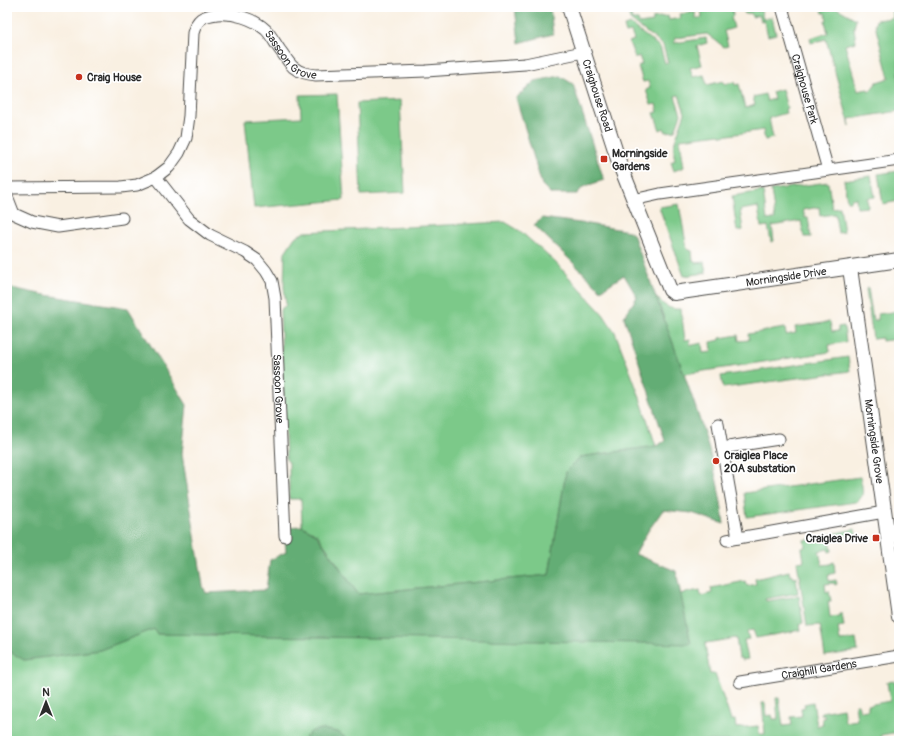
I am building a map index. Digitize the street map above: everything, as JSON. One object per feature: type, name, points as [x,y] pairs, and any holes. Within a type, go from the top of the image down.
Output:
[{"type":"street","name":"Craighouse Road","points":[[569,7],[620,165],[670,290],[674,293]]},
{"type":"street","name":"Craighouse Park","points":[[782,7],[828,170]]},
{"type":"street","name":"Sassoon Grove","points":[[7,188],[121,187],[137,185],[156,176],[169,167],[179,154],[186,138],[189,116],[193,33],[195,26],[200,19],[210,15],[222,14],[240,16],[255,22],[266,30],[294,67],[304,73],[316,75],[426,71],[525,64],[583,52]]},
{"type":"street","points":[[633,200],[660,194],[899,160]]},
{"type":"street","name":"Sassoon Grove","points":[[156,176],[189,219],[210,235],[245,252],[257,260],[266,270],[272,282],[285,536]]},
{"type":"street","points":[[7,196],[14,214],[32,222],[58,227],[122,218]]},
{"type":"street","name":"Morningside Drive","points":[[674,293],[899,260]]},
{"type":"street","name":"Morningside Grove","points":[[850,268],[884,512],[895,562],[899,616]]},
{"type":"street","points":[[718,424],[738,538]]},
{"type":"street","points":[[722,448],[779,440]]},
{"type":"street","points":[[727,540],[884,512]]},
{"type":"street","name":"Craighill Gardens","points":[[740,682],[899,656]]},
{"type":"green space","points":[[515,7],[550,7],[553,34],[519,43]]},
{"type":"green space","points":[[617,7],[630,7],[632,20],[638,20],[639,24],[653,22],[653,18],[668,16],[669,20],[681,18],[680,14],[695,12],[696,18],[702,18],[701,7],[732,7],[733,16],[731,17],[734,28],[724,31],[728,46],[724,47],[707,34],[675,38],[674,43],[706,38],[707,43],[697,46],[702,65],[690,68],[693,77],[704,75],[707,85],[723,81],[724,84],[734,82],[735,85],[739,84],[745,108],[755,105],[753,97],[765,94],[767,101],[774,99],[772,92],[782,89],[787,108],[785,109],[786,113],[769,118],[773,138],[765,140],[763,130],[722,136],[720,134],[680,139],[684,167],[674,171],[671,162],[675,160],[674,144],[685,113],[679,95],[675,96],[681,114],[675,131],[666,132],[664,128],[660,130],[654,113],[658,112],[656,104],[651,105],[646,90],[650,88],[648,81],[643,82],[638,66],[642,64],[639,56],[635,58],[629,42],[634,40],[631,32],[626,33],[624,26],[630,24],[660,47],[665,63],[668,63],[663,45],[630,20],[628,11],[624,12],[623,8],[618,9]]},
{"type":"green space","points":[[742,7],[756,7],[757,11],[761,10],[763,19],[772,17],[776,34],[768,36],[764,21],[761,21],[759,15],[752,17],[751,13],[745,14]]},
{"type":"green space","points":[[821,7],[835,7],[856,19],[854,28],[856,42],[845,45],[858,91],[868,89],[869,92],[877,82],[889,78],[875,25],[876,20],[892,18],[891,7],[899,7],[899,111],[849,119],[850,126],[826,39],[811,43],[810,38],[828,33],[825,21],[827,20]]},
{"type":"green space","points":[[560,76],[573,84],[604,180],[583,187],[577,194],[551,194],[542,185],[516,98],[535,81]]},
{"type":"green space","points":[[337,94],[344,200],[254,208],[245,120],[301,117],[300,95]]},
{"type":"green space","points":[[400,101],[405,193],[361,195],[357,103]]},
{"type":"green space","points":[[899,171],[899,201],[883,204],[878,174]]},
{"type":"green space","points":[[871,176],[875,197],[867,198],[868,207],[857,208],[856,198],[851,199],[851,201],[847,201],[844,180]]},
{"type":"green space","points":[[828,182],[832,208],[840,207],[844,232],[838,233],[835,214],[820,216],[819,207],[803,210],[805,218],[808,217],[811,237],[804,237],[801,221],[772,226],[774,241],[771,242],[768,226],[761,227],[758,207],[740,210],[743,230],[737,231],[732,196],[763,191],[767,220],[775,219],[771,190]]},
{"type":"green space","points":[[679,204],[687,249],[692,251],[693,261],[696,263],[704,262],[706,273],[684,276],[659,207]]},
{"type":"green space","points":[[542,218],[629,231],[633,234],[693,400],[712,461],[724,524],[692,513],[663,510],[648,531],[635,554],[676,571],[691,644],[157,634],[154,629],[100,650],[24,660],[7,650],[7,287],[40,294],[128,308],[187,405],[182,454],[203,586],[206,593],[266,590],[270,560],[286,552],[284,527],[302,526],[316,534],[358,594],[549,575],[566,472],[580,457],[656,446],[665,441],[624,317],[637,297],[624,275],[601,290],[534,225]]},
{"type":"green space","points":[[505,222],[520,231],[556,263],[603,314],[615,332],[638,392],[656,446],[580,457],[566,472],[549,575],[358,594],[317,534],[302,526],[301,499],[289,499],[289,463],[286,459],[280,310],[286,305],[284,287],[285,252],[295,237],[305,232]]},
{"type":"green space","points":[[868,288],[873,320],[878,320],[878,314],[899,311],[899,339],[882,341],[882,338],[873,339],[866,289]]},
{"type":"green space","points":[[656,296],[667,306],[673,309],[681,309],[685,340],[690,339],[690,344],[693,345],[702,343],[703,353],[712,352],[711,342],[720,340],[720,338],[738,335],[739,341],[749,340],[748,334],[785,328],[786,335],[796,333],[795,327],[830,322],[832,332],[838,331],[838,327],[844,326],[846,342],[829,345],[830,352],[684,374]]},
{"type":"green space","points":[[848,357],[850,371],[723,388],[721,376]]},
{"type":"green space","points":[[860,477],[862,494],[856,502],[747,517],[744,493]]},
{"type":"green space","points":[[855,529],[856,534],[830,539],[832,551],[829,552],[828,549],[819,551],[822,565],[831,564],[834,562],[835,573],[828,575],[829,581],[836,580],[837,584],[825,584],[826,592],[829,591],[831,601],[828,601],[830,617],[839,616],[839,614],[842,614],[844,626],[838,627],[840,641],[856,639],[858,651],[825,656],[820,625],[807,626],[797,562],[804,561],[802,548],[805,547],[804,540]]},
{"type":"green space","points":[[789,571],[790,576],[792,575],[793,578],[796,577],[798,593],[765,599],[766,601],[799,596],[803,623],[800,624],[801,630],[756,638],[753,630],[748,631],[747,633],[749,639],[744,640],[748,659],[742,660],[742,658],[739,658],[736,638],[705,644],[710,674],[715,674],[731,720],[735,720],[736,728],[758,726],[759,734],[765,734],[762,703],[765,703],[766,716],[772,715],[773,719],[778,719],[776,698],[779,698],[783,726],[792,725],[791,717],[802,716],[801,708],[805,707],[804,704],[813,702],[817,726],[823,725],[822,718],[825,718],[824,714],[821,714],[821,712],[843,708],[845,722],[857,720],[855,704],[858,704],[860,711],[868,710],[868,705],[890,701],[887,682],[895,681],[899,709],[899,732],[881,735],[882,741],[7,741],[7,650],[24,660],[100,650],[154,629],[157,634],[690,643],[680,594],[700,590],[701,596],[712,593],[711,588],[745,581],[747,586],[756,584],[755,579]]},
{"type":"green space","points":[[321,729],[338,732],[350,741],[306,741],[305,737],[312,731]]},
{"type":"place","name":"Craig House","points":[[79,77]]},
{"type":"place","name":"Morningside Gardens","points":[[604,159]]},
{"type":"place","name":"Craiglea Place 20A substation","points":[[716,461]]},
{"type":"place","name":"Craiglea Drive","points":[[876,538]]}]
